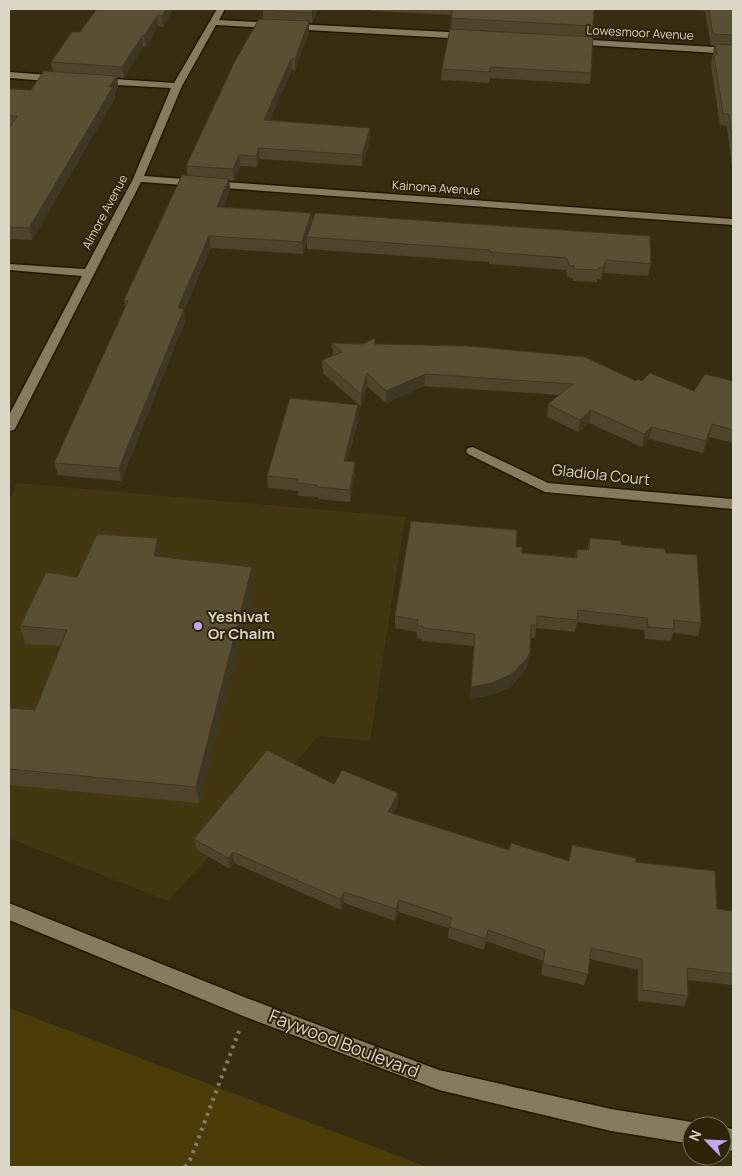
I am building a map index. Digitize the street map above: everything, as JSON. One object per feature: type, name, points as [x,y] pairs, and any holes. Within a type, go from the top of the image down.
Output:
[{"type":"street","name":"Almore Avenue","points":[[9,427],[138,179],[177,86],[221,9]]},
{"type":"street","points":[[215,22],[474,36]]},
{"type":"street","name":"Lowesmoor Avenue","points":[[564,41],[733,51]]},
{"type":"street","points":[[9,75],[68,79]]},
{"type":"street","points":[[88,80],[177,86]]},
{"type":"street","name":"Kainona Avenue","points":[[138,179],[733,222]]},
{"type":"street","points":[[9,267],[88,273]]},
{"type":"street","name":"Gladiola Court","points":[[473,451],[545,486],[733,504]]},
{"type":"street","name":"Faywood Boulevard","points":[[9,910],[248,1008],[439,1080],[611,1120],[682,1131]]},
{"type":"path","points":[[185,1167],[191,1158],[248,1008]]},
{"type":"shaded area","name":"Yeshivat Or Chaim","points":[[17,483],[405,517],[370,741],[319,736],[168,901],[9,838],[9,500]]},
{"type":"shaded area","points":[[9,1008],[427,1167],[9,1167]]},
{"type":"building","points":[[97,9],[166,9],[162,16],[157,16],[122,67],[51,62],[72,32],[80,32]]},
{"type":"building","points":[[263,9],[313,9],[312,13]]},
{"type":"building","points":[[453,9],[594,9],[593,26],[451,18]]},
{"type":"building","points":[[709,9],[733,9],[733,35],[713,34]]},
{"type":"building","points":[[259,19],[309,21],[295,59],[291,59],[264,120],[370,128],[362,155],[259,148],[256,156],[239,155],[233,169],[186,166],[234,63]]},
{"type":"building","points":[[450,29],[593,37],[591,73],[490,67],[490,72],[442,69]]},
{"type":"building","points":[[715,44],[733,45],[733,145],[729,114],[723,114],[714,55],[717,55]]},
{"type":"building","points":[[44,71],[117,76],[109,87],[113,87],[29,228],[9,227],[9,128],[17,116],[9,116],[9,89],[31,90]]},
{"type":"building","points":[[182,175],[229,179],[217,207],[311,213],[302,242],[209,236],[178,308],[184,309],[119,468],[54,463],[128,301],[124,300]]},
{"type":"building","points":[[315,213],[650,236],[651,264],[606,260],[603,268],[599,267],[598,270],[574,269],[574,266],[569,265],[567,258],[490,252],[490,250],[307,237]]},
{"type":"building","points":[[376,338],[374,344],[468,346],[585,357],[636,381],[638,379],[642,381],[650,373],[694,391],[705,374],[733,381],[733,430],[712,424],[706,441],[652,427],[644,434],[591,410],[580,420],[548,404],[573,384],[425,374],[386,391],[367,373],[361,394],[322,360],[342,352],[332,343],[362,344]]},
{"type":"building","points":[[290,398],[358,405],[344,461],[355,462],[350,490],[317,487],[317,485],[297,483],[298,479],[267,476]]},
{"type":"building","points":[[411,521],[517,530],[516,547],[522,547],[522,553],[577,558],[577,549],[589,550],[590,538],[621,541],[621,545],[665,549],[666,553],[697,555],[701,623],[673,620],[674,629],[648,627],[647,618],[578,610],[577,620],[537,616],[537,625],[531,625],[530,652],[527,658],[512,674],[492,683],[471,687],[475,634],[423,628],[423,626],[417,626],[418,620],[395,616]]},
{"type":"building","points":[[97,534],[158,538],[154,556],[252,567],[196,787],[9,769],[9,708],[35,710],[67,630],[20,626],[46,572],[77,577]]},
{"type":"building","points":[[267,750],[334,784],[342,770],[398,793],[388,812],[509,850],[511,843],[569,861],[572,845],[636,858],[635,862],[715,871],[717,909],[733,911],[733,974],[687,968],[688,996],[642,990],[642,959],[591,948],[588,974],[543,964],[545,950],[488,930],[486,939],[449,927],[452,918],[399,900],[396,909],[344,892],[340,899],[233,852],[228,858],[194,839]]},
{"type":"place","name":"Yeshivat Or Chaim","points":[[198,626]]}]
